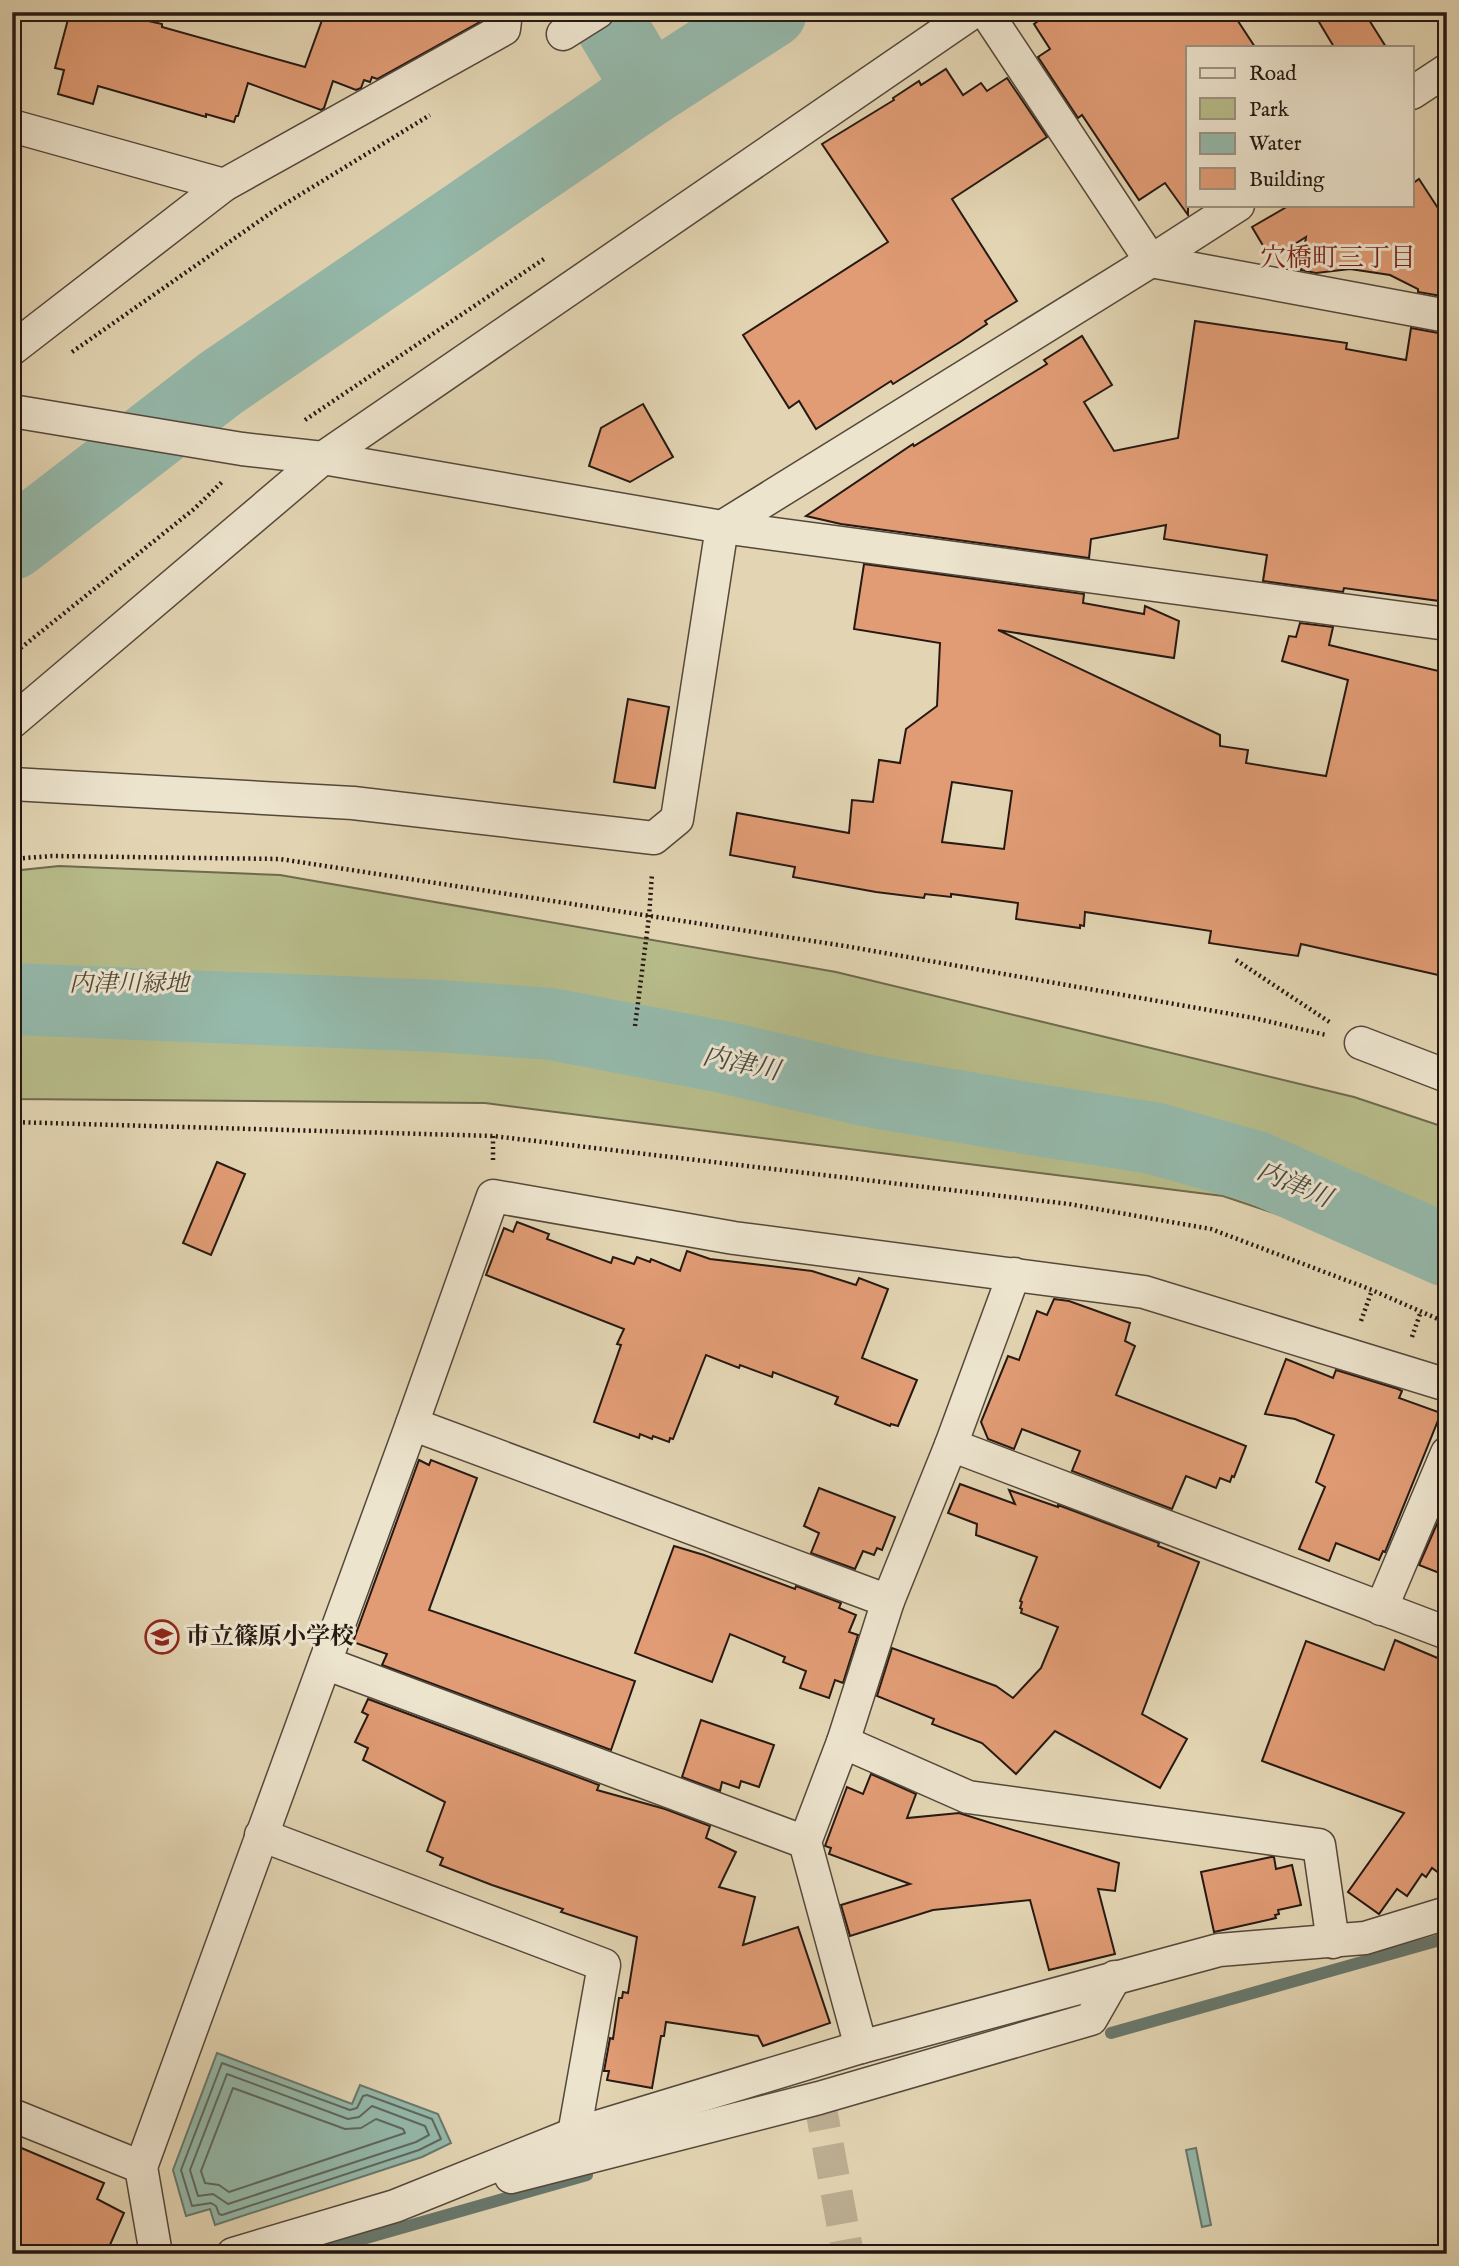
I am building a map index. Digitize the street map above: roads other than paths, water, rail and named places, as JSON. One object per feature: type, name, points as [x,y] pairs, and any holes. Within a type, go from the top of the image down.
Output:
[{"type":"street","points":[[12,349],[224,185],[505,29],[506,12]]},
{"type":"street","points":[[563,34],[598,12]]},
{"type":"street","points":[[12,722],[323,458],[973,12]]},
{"type":"street","points":[[986,12],[1151,261],[1447,316]]},
{"type":"street","points":[[1414,92],[1447,70]]},
{"type":"street","points":[[12,126],[224,185]]},
{"type":"street","points":[[12,784],[353,803],[654,838],[677,819],[722,527],[1236,206]]},
{"type":"street","points":[[17,412],[242,449],[323,458],[722,527],[1447,624]]},
{"type":"street","points":[[1361,1043],[1447,1076]]},
{"type":"street","points":[[156,2254],[141,2167],[493,1196],[734,1238],[1144,1292],[1447,1385]]},
{"type":"street","points":[[861,2047],[805,1842],[844,1742],[888,1601],[951,1445],[1014,1274]]},
{"type":"street","points":[[412,1424],[888,1601]]},
{"type":"street","points":[[951,1445],[1447,1633]]},
{"type":"street","points":[[1381,1609],[1447,1453]]},
{"type":"street","points":[[324,1663],[805,1842]]},
{"type":"street","points":[[844,1742],[968,1797],[1318,1845],[1333,1942]]},
{"type":"street","points":[[261,1835],[604,1965],[574,2134]]},
{"type":"street","points":[[394,2206],[574,2134],[861,2047],[1219,1950],[1365,1938],[1447,1913]]},
{"type":"street","points":[[233,2254],[394,2206],[819,2098],[1091,2020],[1115,1977]]},
{"type":"street","points":[[12,2115],[141,2167]]},
{"type":"water","points":[[217,2053],[352,2104],[360,2085],[438,2114],[451,2143],[422,2157],[215,2225],[210,2209],[186,2216],[173,2170]]},
{"type":"water","points":[[1196,2148],[1211,2225],[1202,2227],[1186,2150]]},
{"type":"waterway","points":[[603,12],[650,90]]},
{"type":"waterway","points":[[12,544],[221,383],[650,90],[771,12]]},
{"type":"waterway","name":"内津川","points":[[12,999],[439,1016],[551,1024],[728,1058],[869,1091],[1153,1138],[1256,1167],[1447,1251]]},
{"type":"waterway","points":[[1111,2033],[1447,1938]]},
{"type":"waterway","points":[[310,2254],[587,2175]]},
{"type":"tunnel","points":[[819,2098],[848,2254]]},
{"type":"place","name":"市立篠原小学校","points":[[162,1637]]},
{"type":"district","name":"穴橋町三丁目","points":[[1338,258]]},
{"type":"park label","name":"内津川緑地","points":[[129,984]]}]
